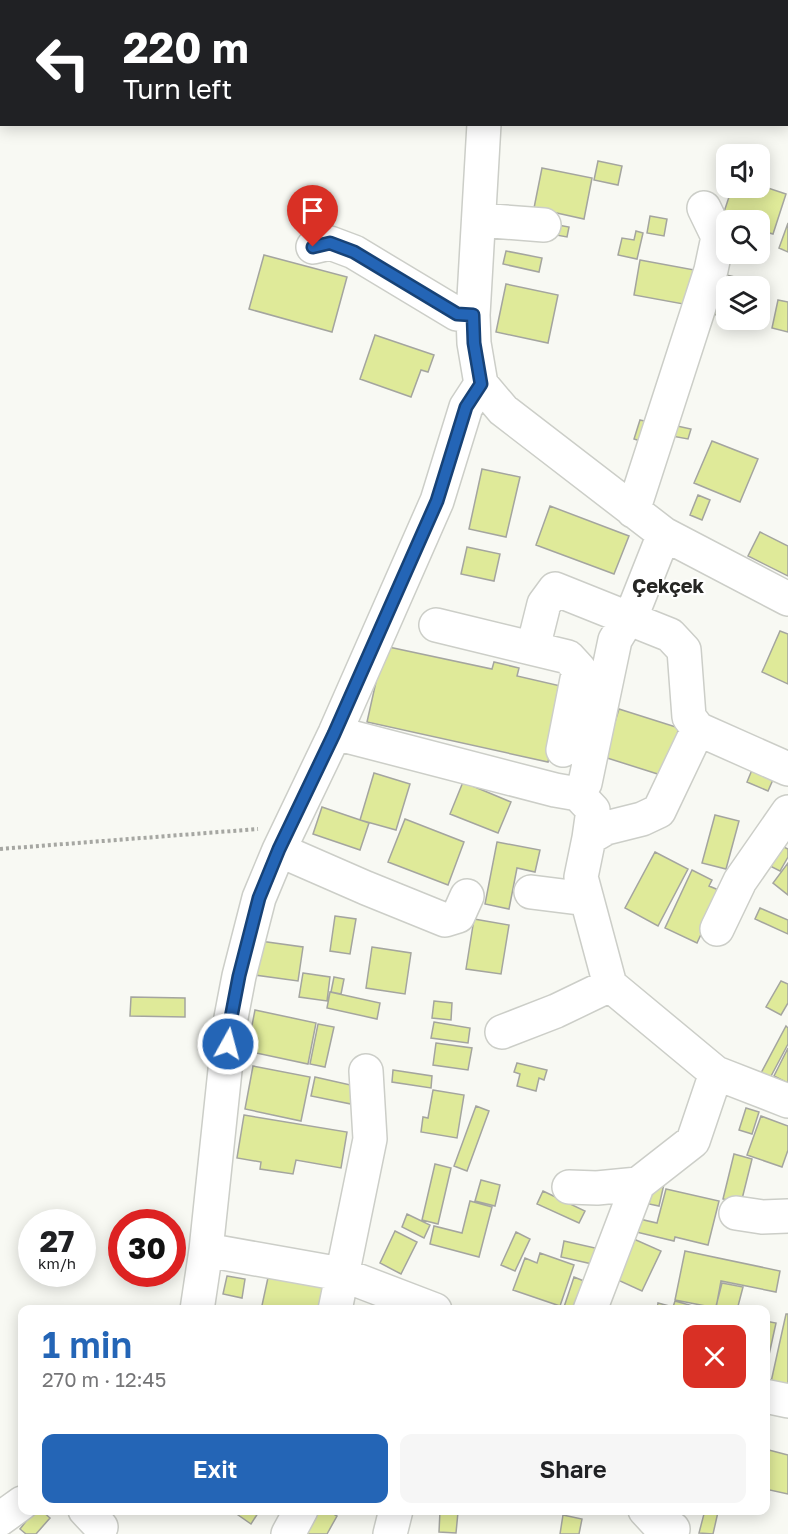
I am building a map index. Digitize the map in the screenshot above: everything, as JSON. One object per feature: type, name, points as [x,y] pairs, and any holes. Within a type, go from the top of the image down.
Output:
[{"type":"street","points":[[484,126],[473,315],[474,343],[481,384],[503,410],[664,534],[788,598]]},
{"type":"street","points":[[633,511],[711,270],[718,237],[704,208]]},
{"type":"street","points":[[478,220],[544,225]]},
{"type":"street","points":[[313,247],[330,243],[354,252],[457,314],[473,315]]},
{"type":"street","points":[[198,1305],[206,1251],[230,1023],[239,976],[259,898],[437,501],[466,407],[481,384]]},
{"type":"street","points":[[578,794],[585,783],[615,640],[635,607],[664,534]]},
{"type":"street","points":[[533,648],[544,604],[555,589],[670,635],[684,650],[689,717],[698,729],[788,769]]},
{"type":"street","points":[[436,625],[568,657],[579,669],[563,750]]},
{"type":"street","points":[[589,838],[606,828],[642,819],[659,811],[698,729]]},
{"type":"street","points":[[334,734],[578,794],[593,810],[581,877],[610,985],[716,1073],[788,1101]]},
{"type":"street","points":[[717,930],[740,881],[788,812]]},
{"type":"street","points":[[282,843],[366,888],[445,920],[458,916],[467,896]]},
{"type":"street","points":[[531,892],[586,899]]},
{"type":"street","points":[[502,1032],[556,1011],[610,985]]},
{"type":"street","points":[[336,1305],[370,1139],[366,1071]]},
{"type":"street","points":[[592,1305],[638,1184],[693,1141],[716,1073]]},
{"type":"street","points":[[569,1187],[597,1188],[638,1184]]},
{"type":"street","points":[[736,1213],[762,1217],[788,1216]]},
{"type":"street","points":[[206,1251],[341,1274],[422,1305]]},
{"type":"street","points":[[770,1397],[788,1401]]},
{"type":"street","points":[[0,1518],[18,1506]]},
{"type":"street","points":[[288,1534],[298,1515]]},
{"type":"street","points":[[390,1534],[395,1515]]},
{"type":"street","points":[[650,1515],[657,1523],[673,1529]]},
{"type":"street","points":[[0,1527],[6,1534]]},
{"type":"path","points":[[0,849],[257,828],[282,843]]},
{"type":"building","points":[[598,161],[622,166],[618,185],[594,180]]},
{"type":"building","points":[[542,168],[592,178],[584,219],[534,208]]},
{"type":"building","points":[[770,189],[786,194],[773,234],[770,233],[770,210],[725,210],[729,198],[770,198]]},
{"type":"building","points":[[650,216],[667,219],[664,236],[647,233]]},
{"type":"building","points":[[788,223],[788,252],[779,248]]},
{"type":"building","points":[[558,225],[569,227],[567,237],[556,235]]},
{"type":"building","points":[[636,231],[643,233],[637,259],[618,255],[622,238],[634,240]]},
{"type":"building","points":[[506,251],[542,258],[539,272],[503,264]]},
{"type":"building","points":[[264,255],[347,277],[332,332],[249,309]]},
{"type":"building","points":[[640,260],[700,271],[694,306],[634,295]]},
{"type":"building","points":[[716,281],[716,315],[708,313]]},
{"type":"building","points":[[506,284],[558,295],[548,343],[496,332]]},
{"type":"building","points":[[778,300],[788,302],[788,332],[772,328]]},
{"type":"building","points":[[375,335],[434,355],[428,372],[421,370],[411,397],[360,379]]},
{"type":"building","points":[[640,420],[653,423],[647,443],[634,439]]},
{"type":"building","points":[[668,424],[691,429],[688,439],[666,435]]},
{"type":"building","points":[[712,441],[758,459],[740,502],[694,483]]},
{"type":"building","points":[[482,469],[520,477],[506,537],[469,529]]},
{"type":"building","points":[[698,495],[710,500],[702,520],[690,515]]},
{"type":"building","points":[[550,506],[629,536],[614,574],[536,545]]},
{"type":"building","points":[[760,532],[788,546],[788,576],[748,556]]},
{"type":"building","points":[[467,547],[500,554],[494,581],[461,574]]},
{"type":"building","points":[[780,631],[788,634],[788,684],[762,672]]},
{"type":"building","points":[[384,646],[492,669],[494,662],[519,668],[517,676],[565,687],[548,762],[367,722]]},
{"type":"building","points":[[619,709],[679,728],[664,776],[604,757]]},
{"type":"building","points":[[754,765],[775,775],[768,791],[747,782]]},
{"type":"building","points":[[374,773],[410,784],[396,830],[360,820]]},
{"type":"building","points":[[463,782],[511,802],[498,833],[450,814]]},
{"type":"building","points":[[322,807],[369,823],[360,850],[313,834]]},
{"type":"building","points":[[715,815],[739,821],[726,869],[702,863]]},
{"type":"building","points":[[405,819],[464,842],[448,885],[388,862]]},
{"type":"building","points":[[497,842],[540,850],[535,872],[517,868],[509,909],[485,904]]},
{"type":"building","points":[[778,844],[788,849],[788,857],[780,871],[766,864]]},
{"type":"building","points":[[655,852],[688,869],[658,926],[625,908]]},
{"type":"building","points":[[788,863],[788,895],[773,883]]},
{"type":"building","points":[[692,870],[712,880],[709,886],[721,891],[697,943],[665,928]]},
{"type":"building","points":[[760,908],[788,920],[788,934],[755,919]]},
{"type":"building","points":[[335,916],[356,919],[350,954],[330,951]]},
{"type":"building","points":[[474,919],[509,925],[501,974],[466,969]]},
{"type":"building","points":[[260,941],[303,947],[298,981],[255,975]]},
{"type":"building","points":[[372,947],[411,953],[405,994],[366,988]]},
{"type":"building","points":[[303,973],[330,977],[327,1001],[299,997]]},
{"type":"building","points":[[334,977],[344,979],[341,994],[331,992]]},
{"type":"building","points":[[781,981],[788,984],[788,1003],[781,1015],[766,1007]]},
{"type":"building","points":[[330,992],[380,1003],[377,1019],[327,1008]]},
{"type":"building","points":[[131,997],[185,998],[185,1017],[130,1016]]},
{"type":"building","points":[[434,1001],[452,1003],[451,1020],[432,1018]]},
{"type":"building","points":[[255,1010],[316,1023],[308,1064],[247,1051]]},
{"type":"building","points":[[434,1022],[470,1028],[468,1043],[431,1038]]},
{"type":"building","points":[[318,1024],[334,1027],[325,1067],[310,1064]]},
{"type":"building","points":[[786,1026],[788,1044],[770,1078],[761,1073]]},
{"type":"building","points":[[436,1043],[472,1048],[468,1070],[433,1065]]},
{"type":"building","points":[[788,1048],[788,1083],[774,1076]]},
{"type":"building","points":[[517,1063],[547,1070],[544,1080],[539,1078],[536,1091],[517,1086],[520,1074],[514,1072]]},
{"type":"building","points":[[253,1066],[310,1077],[301,1121],[245,1109]]},
{"type":"building","points":[[393,1070],[432,1076],[431,1088],[392,1082]]},
{"type":"building","points":[[315,1077],[355,1086],[351,1104],[311,1096]]},
{"type":"building","points":[[433,1090],[464,1095],[457,1138],[421,1132],[423,1117],[428,1118]]},
{"type":"building","points":[[476,1106],[489,1111],[467,1171],[454,1166]]},
{"type":"building","points":[[746,1108],[759,1112],[752,1134],[739,1130]]},
{"type":"building","points":[[244,1115],[347,1132],[341,1168],[296,1160],[293,1174],[260,1169],[261,1162],[237,1158]]},
{"type":"building","points":[[761,1116],[788,1126],[788,1150],[782,1167],[747,1155]]},
{"type":"building","points":[[734,1154],[752,1159],[741,1203],[723,1199]]},
{"type":"building","points":[[435,1164],[451,1168],[438,1224],[422,1220]]},
{"type":"building","points":[[481,1180],[500,1185],[495,1206],[475,1201]]},
{"type":"building","points":[[653,1182],[664,1184],[659,1206],[649,1204]]},
{"type":"building","points":[[666,1189],[719,1201],[708,1245],[675,1237],[674,1241],[632,1231],[635,1218],[657,1223]]},
{"type":"building","points":[[543,1191],[585,1211],[579,1223],[537,1204]]},
{"type":"building","points":[[470,1201],[492,1207],[479,1257],[430,1244],[434,1226],[462,1233]]},
{"type":"building","points":[[407,1214],[430,1225],[424,1238],[402,1227]]},
{"type":"building","points":[[395,1231],[417,1242],[401,1274],[380,1263]]},
{"type":"building","points":[[516,1232],[530,1239],[515,1271],[501,1265]]},
{"type":"building","points":[[627,1236],[661,1251],[642,1291],[609,1276]]},
{"type":"building","points":[[564,1241],[604,1250],[601,1266],[561,1257]]},
{"type":"building","points":[[685,1251],[780,1271],[776,1292],[721,1281],[717,1305],[701,1305],[675,1300]]},
{"type":"building","points":[[540,1253],[574,1265],[560,1305],[513,1290],[525,1258],[537,1263]]},
{"type":"building","points":[[269,1273],[328,1287],[324,1305],[262,1305]]},
{"type":"building","points":[[227,1276],[245,1279],[242,1298],[223,1294]]},
{"type":"building","points":[[574,1277],[584,1281],[581,1305],[565,1305]]},
{"type":"building","points":[[722,1283],[743,1287],[738,1305],[716,1305]]},
{"type":"building","points":[[675,1301],[689,1305],[674,1305]]},
{"type":"building","points":[[786,1314],[788,1314],[788,1385],[771,1382]]},
{"type":"building","points":[[770,1322],[776,1323],[770,1350]]},
{"type":"building","points":[[770,1450],[788,1455],[788,1494],[770,1490]]},
{"type":"building","points":[[31,1515],[47,1515],[50,1518],[36,1534],[26,1534],[20,1529]]},
{"type":"building","points":[[238,1515],[257,1515],[251,1524]]},
{"type":"building","points":[[314,1515],[337,1516],[327,1534],[303,1534]]},
{"type":"building","points":[[440,1515],[458,1515],[456,1533],[439,1532]]},
{"type":"building","points":[[563,1515],[582,1519],[579,1534],[560,1534]]},
{"type":"building","points":[[704,1515],[717,1515],[713,1534],[699,1533]]},
{"type":"district","name":"Çekçek","points":[[668,585]]},
{"type":"route","points":[[228,1044],[239,976],[259,898],[437,501],[466,407],[481,384],[474,343],[473,315],[457,314],[354,252],[330,243],[313,247]]}]
